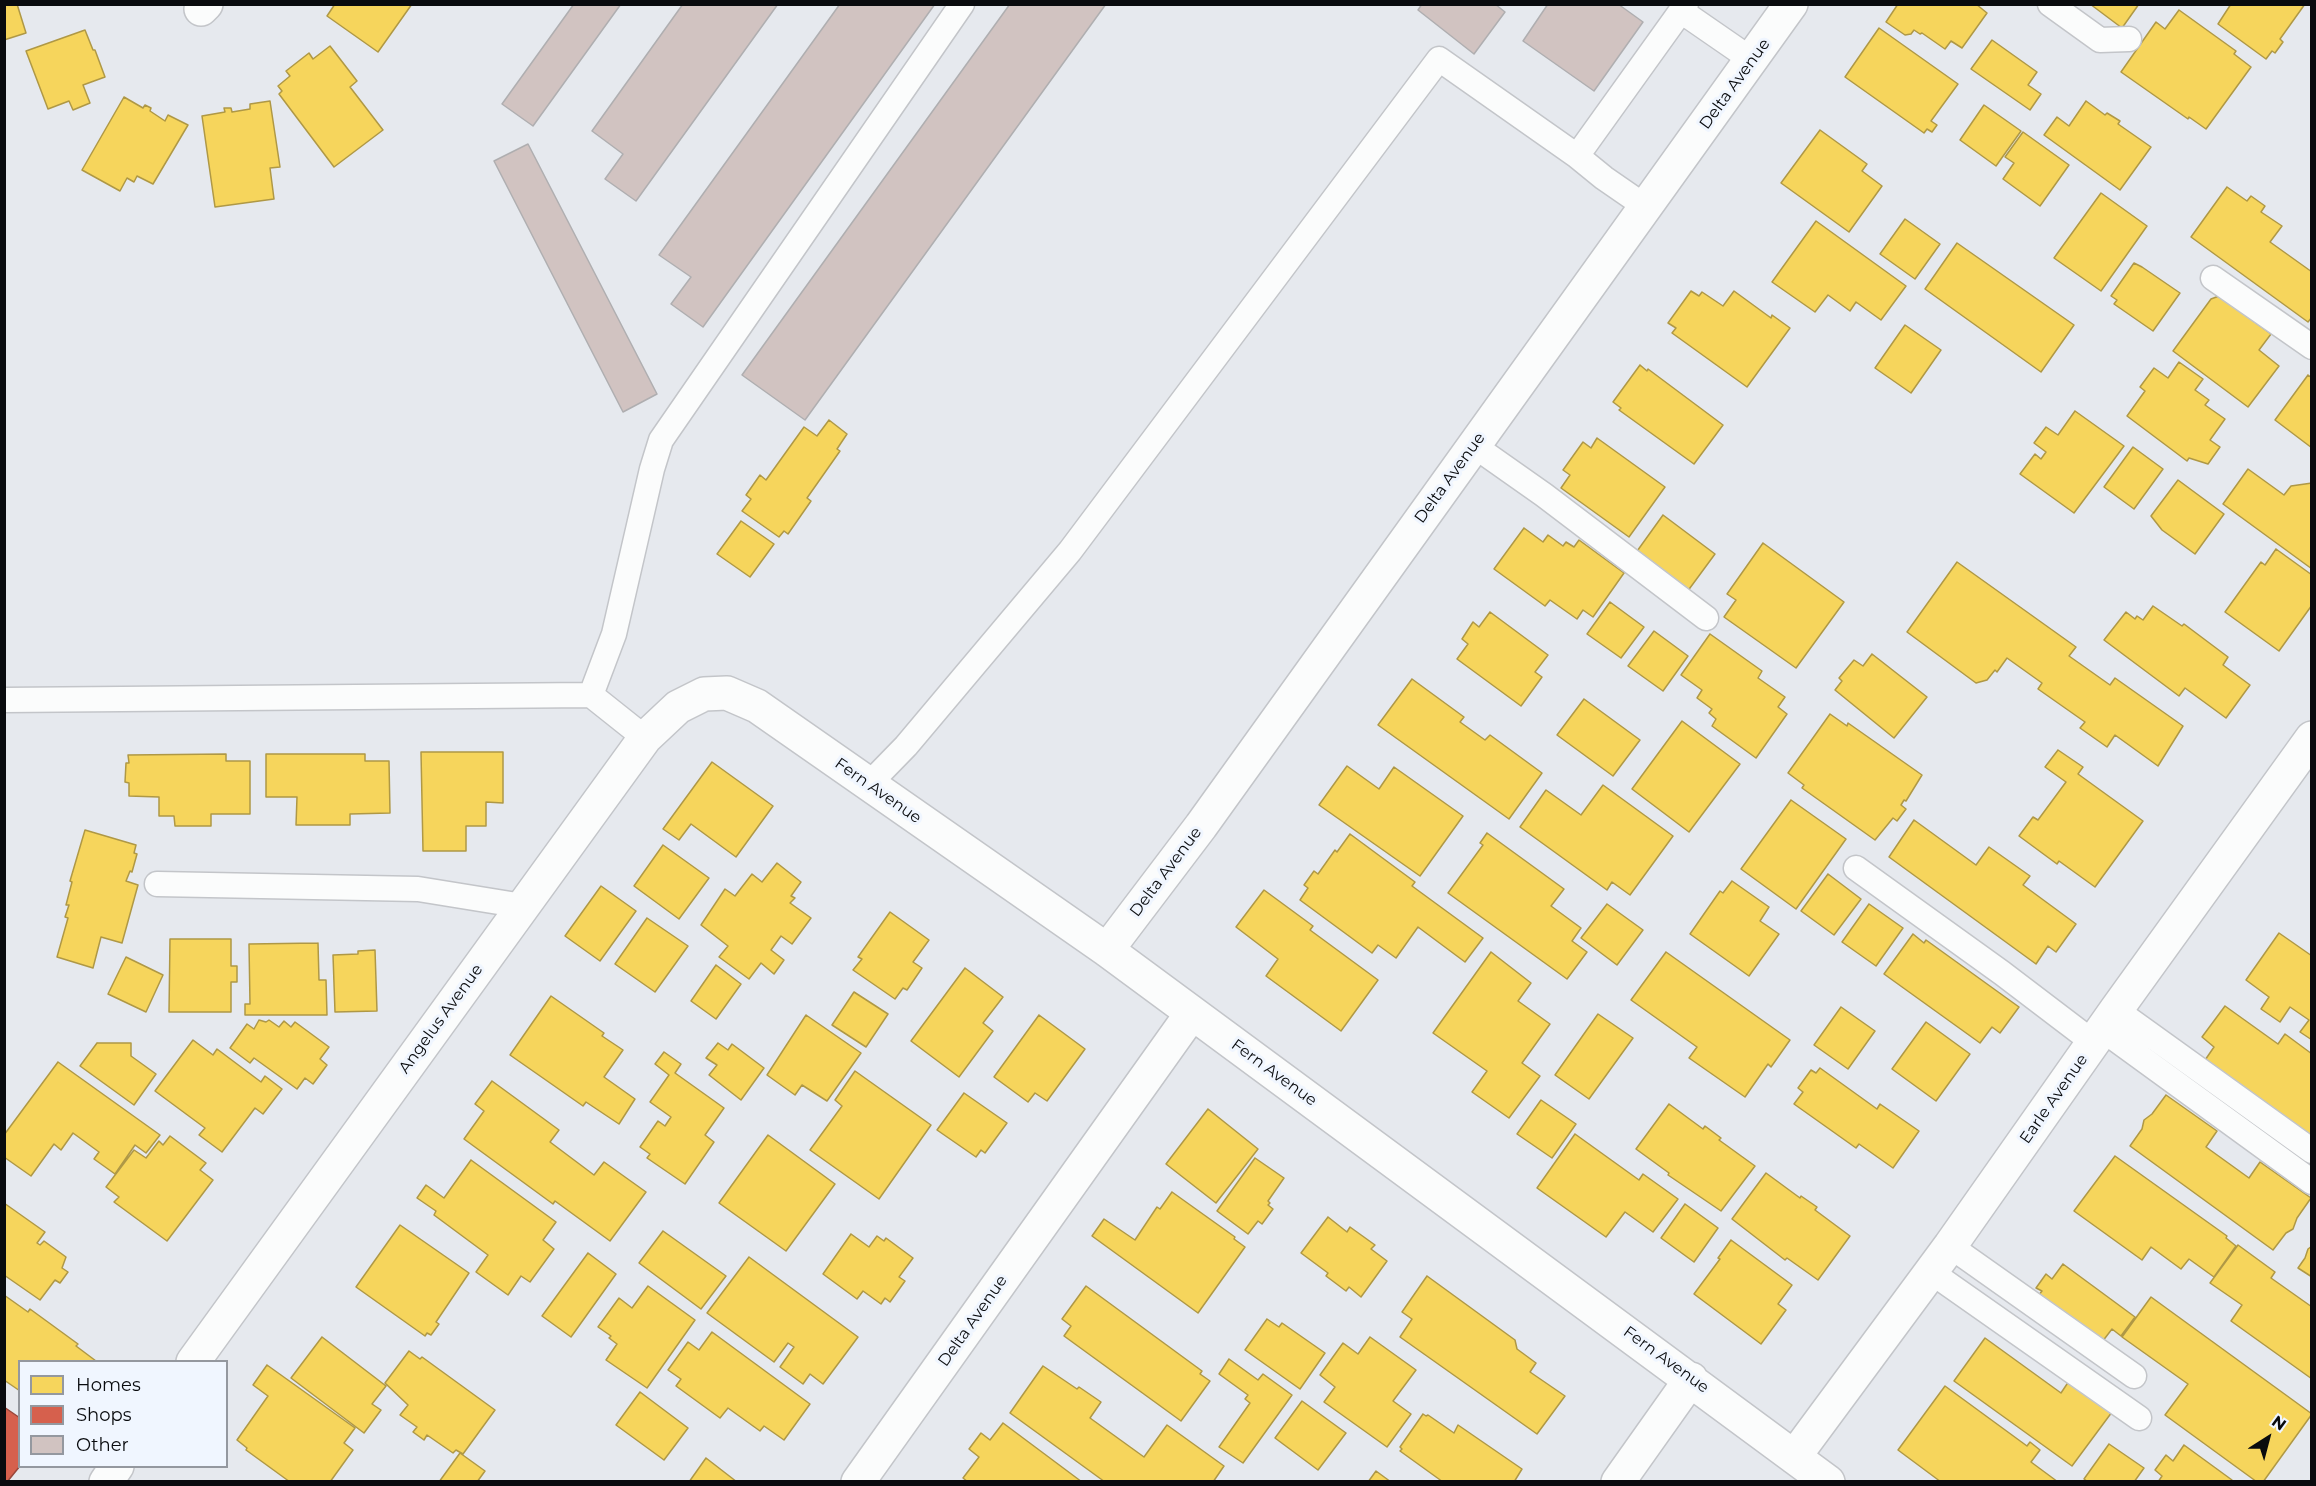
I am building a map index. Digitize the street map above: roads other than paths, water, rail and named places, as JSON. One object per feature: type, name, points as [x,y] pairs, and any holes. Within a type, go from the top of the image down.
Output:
[{"type":"street","name":"Delta Avenue","points":[[1107,950],[1201,826],[1791,4]]},
{"type":"street","name":"Fern Avenue","points":[[704,694],[727,693],[757,706],[1107,950],[1828,1482]]},
{"type":"street","name":"Angelus Avenue","points":[[194,1360],[645,738],[678,707],[704,694]]},
{"type":"street","name":"Earle Avenue","points":[[1794,1457],[1941,1259],[2312,738]]},
{"type":"street","name":"Delta Avenue","points":[[858,1482],[1192,1013]]},
{"type":"street","points":[[1617,1482],[1691,1379]]},
{"type":"street","points":[[106,1482],[116,1468]]},
{"type":"lane","points":[[591,695],[614,634],[652,469],[661,440],[962,4]]},
{"type":"lane","points":[[2050,4],[2100,40],[2129,39]]},
{"type":"lane","points":[[1577,156],[1684,8],[1752,60]]},
{"type":"lane","points":[[869,784],[906,746],[1070,551],[1439,59],[1646,207]]},
{"type":"lane","points":[[2213,278],[2312,347]]},
{"type":"lane","points":[[1473,445],[1544,495],[1706,618]]},
{"type":"lane","points":[[4,700],[591,695],[645,738]]},
{"type":"lane","points":[[1856,868],[2002,973],[2104,1027],[2312,1151]]},
{"type":"lane","points":[[157,884],[418,890],[523,906]]},
{"type":"lane","points":[[2104,1027],[2312,1182]]},
{"type":"lane","points":[[1941,1259],[2134,1376]]},
{"type":"lane","points":[[1941,1259],[2139,1418]]}]
